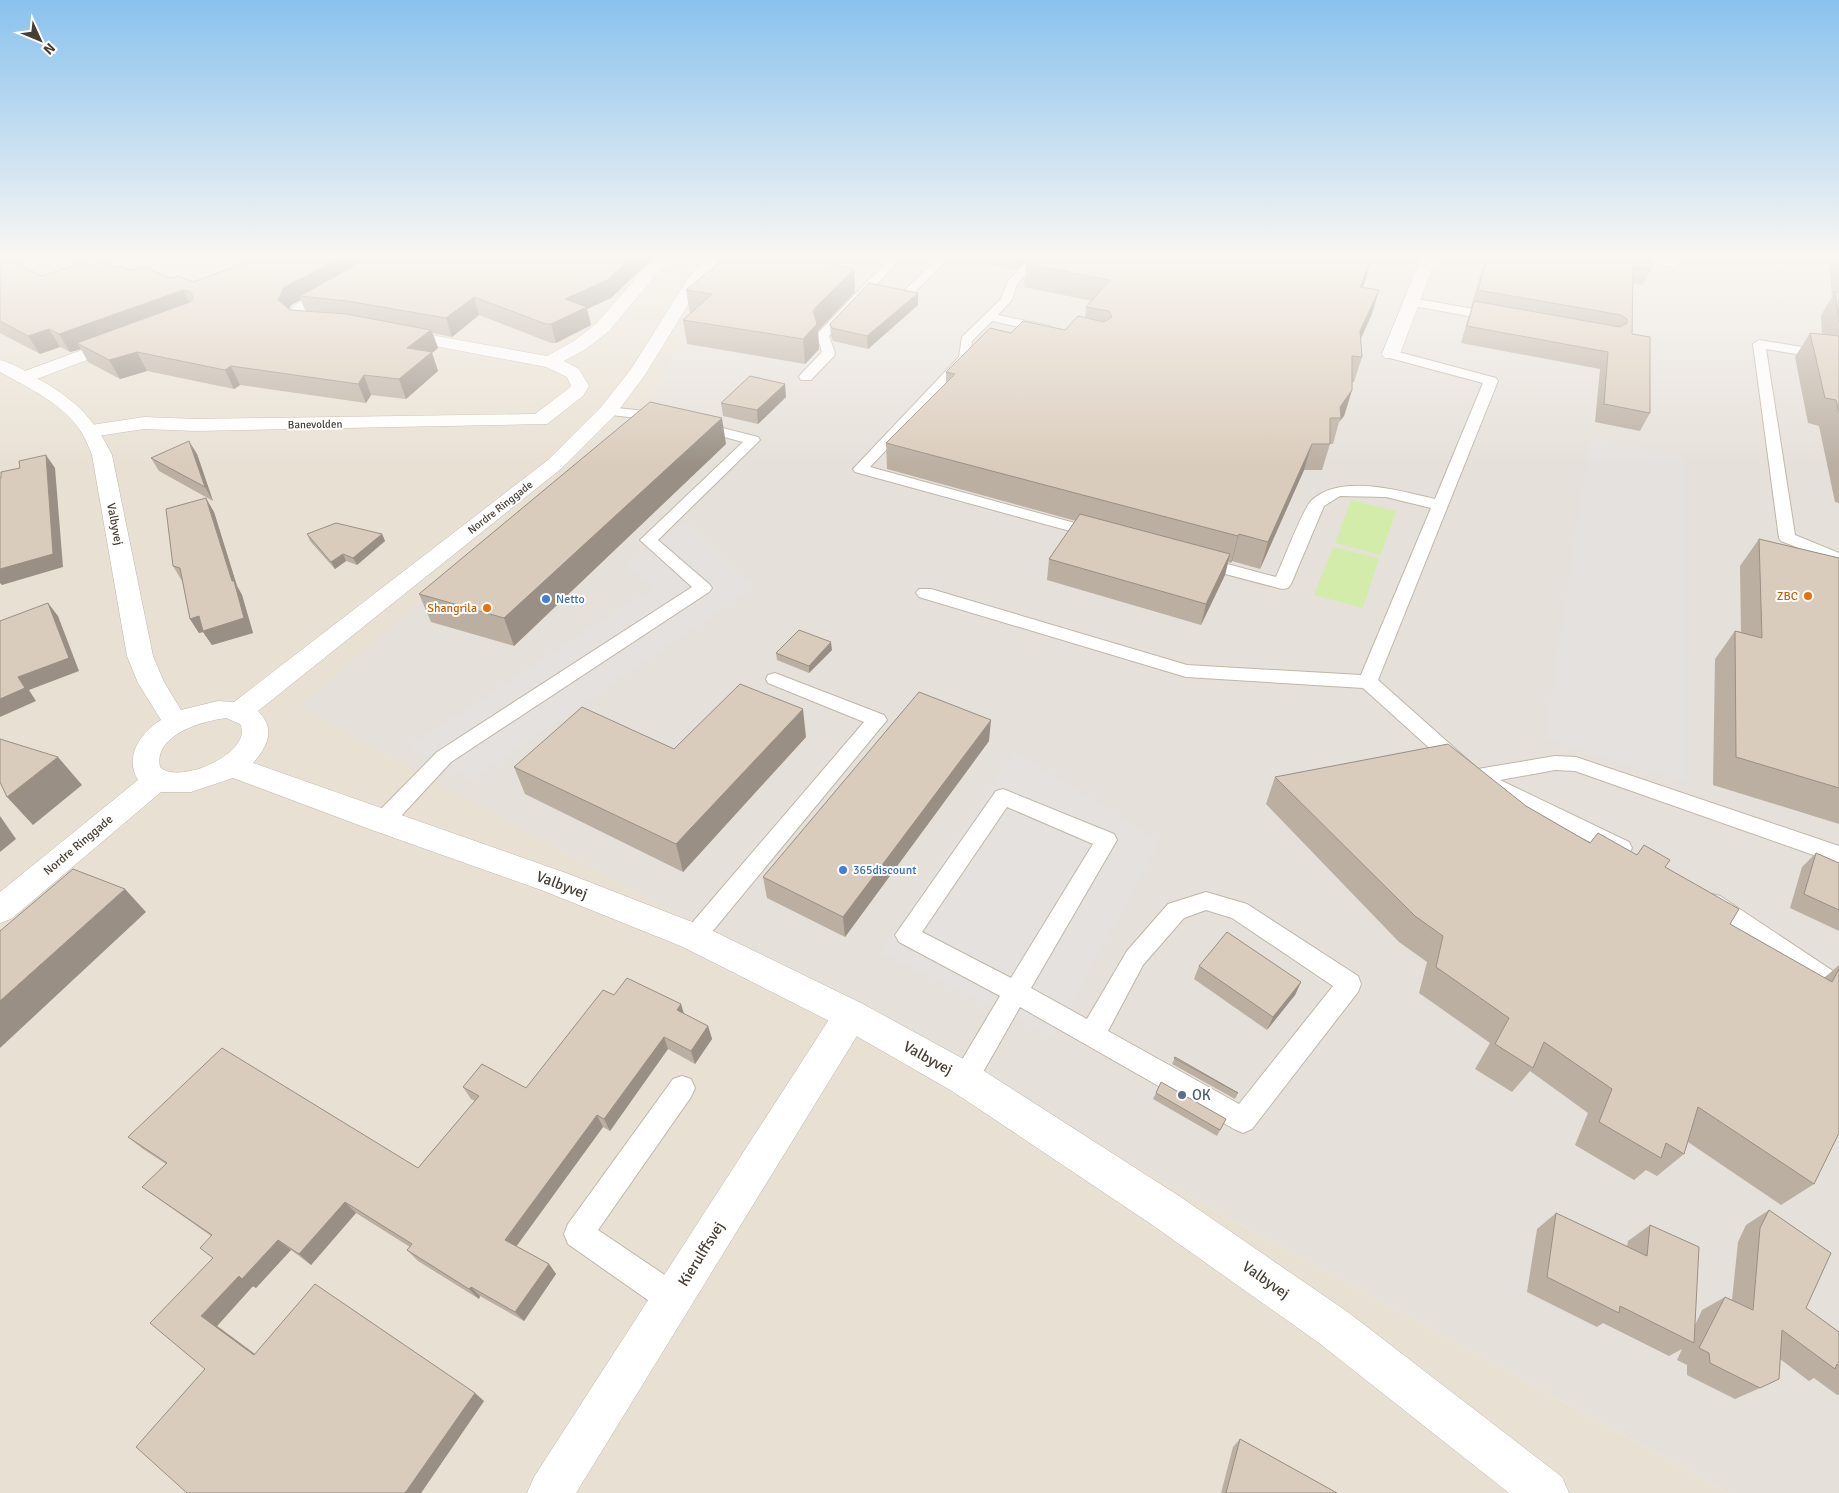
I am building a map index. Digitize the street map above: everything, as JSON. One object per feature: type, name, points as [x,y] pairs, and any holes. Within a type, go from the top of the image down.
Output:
[{"type":"street","points":[[383,332],[550,362],[580,345],[602,328]]},
{"type":"street","name":"Nordre Ringgade","points":[[240,711],[555,464],[608,411],[639,371],[666,328]]},
{"type":"street","points":[[1391,354],[1402,328]]},
{"type":"street","points":[[23,378],[138,334]]},
{"type":"street","name":"Banevolden","points":[[91,431],[131,422],[160,421],[196,426],[540,420],[576,392],[580,386],[577,375],[550,362]]},
{"type":"street","name":"Valbyvej","points":[[0,365],[59,400],[79,416],[91,431],[102,454],[140,656],[151,684],[176,723]]},
{"type":"street","points":[[209,711],[240,711],[250,716],[256,724],[257,733],[253,744],[231,766],[198,780],[175,783],[157,780],[145,769],[145,754],[156,738],[176,723],[209,711]]},
{"type":"street","name":"Valbyvej","points":[[231,766],[382,822],[555,882],[694,937],[852,1015],[965,1079],[1165,1210],[1334,1328],[1546,1493]]},
{"type":"street","name":"Nordre Ringgade","points":[[0,910],[157,780]]},
{"type":"street","name":"Kierulffsvej","points":[[550,1493],[852,1015]]},
{"type":"lane","points":[[806,377],[829,353],[823,335],[830,328]]},
{"type":"lane","points":[[978,328],[966,340],[965,358],[860,469],[1109,537]]},
{"type":"lane","points":[[1042,328],[1054,330]]},
{"type":"lane","points":[[1839,357],[1759,344],[1787,538],[1839,559]]},
{"type":"lane","points":[[1368,682],[1491,381],[1391,354]]},
{"type":"lane","points":[[382,822],[444,757],[703,588],[648,540],[753,440],[655,415],[608,411]]},
{"type":"lane","points":[[1186,558],[1282,584],[1318,503],[1336,491],[1386,492],[1439,505]]},
{"type":"lane","points":[[925,593],[1186,671],[1368,682],[1474,777],[1643,859]]},
{"type":"lane","points":[[694,937],[877,720],[775,679]]},
{"type":"lane","points":[[1474,777],[1555,763],[1576,764],[1839,855]]},
{"type":"lane","points":[[965,1079],[1016,992],[1106,840],[1003,797],[907,935],[1016,992],[1092,1035],[1243,1120],[1349,984],[1239,910],[1206,901],[1176,911],[1135,958],[1092,1035]]},
{"type":"lane","points":[[1693,890],[1839,988]]},
{"type":"lane","points":[[673,1298],[578,1234],[682,1088]]},
{"type":"shaded area","points":[[0,328],[691,328],[648,402],[300,707],[1729,1493],[0,1493]]},
{"type":"shaded area","points":[[691,328],[1839,328],[1839,1493],[1729,1493],[299,707],[648,402]]},
{"type":"shaded area","points":[[1590,439],[1685,458],[1687,783],[1545,739]]},
{"type":"shaded area","points":[[684,521],[754,587],[472,780],[409,746],[654,587],[626,566]]},
{"type":"shaded area","points":[[1015,752],[1160,841],[1052,1037],[880,952]]},
{"type":"green space","points":[[1351,500],[1396,511],[1381,555],[1335,543]]},
{"type":"green space","points":[[1333,547],[1379,558],[1363,608],[1314,595]]},
{"type":"building","points":[[12,328],[77,328],[59,334],[49,329],[28,336]]},
{"type":"building","points":[[119,328],[419,328],[431,330],[407,348],[432,352],[399,379],[364,375],[358,384],[231,366],[225,370],[137,352],[109,360],[77,343]]},
{"type":"building","points":[[731,328],[814,328],[803,339]]},
{"type":"building","points":[[832,328],[877,328],[867,336]]},
{"type":"building","points":[[990,328],[1011,333],[1016,328],[1054,328],[1065,330],[1067,328],[1362,328],[1360,331],[1362,357],[1352,356],[1352,390],[1340,407],[1341,418],[1330,418],[1330,444],[1312,444],[1268,542],[1239,534],[1238,536],[886,443],[955,374],[946,372]]},
{"type":"building","points":[[1476,328],[1632,328],[1632,334],[1650,337],[1650,413],[1604,404],[1608,352]]},
{"type":"building","points":[[1810,333],[1839,336],[1839,412],[1836,400],[1825,398]]},
{"type":"building","points":[[750,376],[785,384],[757,410],[721,403]]},
{"type":"building","points":[[650,402],[722,418],[504,618],[419,594]]},
{"type":"building","points":[[189,441],[205,487],[151,458]]},
{"type":"building","points":[[46,455],[53,554],[0,569],[1,472],[20,468],[19,461]]},
{"type":"building","points":[[206,498],[232,581],[234,581],[244,618],[203,631],[199,616],[190,619],[180,568],[173,566],[166,509]]},
{"type":"building","points":[[1080,514],[1230,554],[1206,604],[1049,559]]},
{"type":"building","points":[[336,523],[382,534],[353,558],[343,554],[331,562],[307,534]]},
{"type":"building","points":[[1759,539],[1839,558],[1839,788],[1736,757],[1735,631],[1762,638]]},
{"type":"building","points":[[48,603],[69,658],[18,677],[25,688],[0,699],[0,621]]},
{"type":"building","points":[[799,630],[831,642],[809,666],[776,653]]},
{"type":"building","points":[[740,684],[803,709],[676,844],[514,767],[582,707],[674,749]]},
{"type":"building","points":[[919,692],[991,720],[843,917],[763,877]]},
{"type":"building","points":[[0,739],[58,757],[7,797],[0,782]]},
{"type":"building","points":[[1448,744],[1526,806],[1590,843],[1598,833],[1637,855],[1644,845],[1670,860],[1665,867],[1739,909],[1730,924],[1832,982],[1839,969],[1839,1133],[1814,1184],[1698,1107],[1684,1154],[1666,1143],[1661,1158],[1599,1122],[1612,1089],[1544,1042],[1533,1068],[1495,1044],[1509,1018],[1436,967],[1443,936],[1415,916],[1275,777]]},
{"type":"building","points":[[1816,853],[1839,863],[1839,910],[1804,894]]},
{"type":"building","points":[[73,869],[125,889],[0,1001],[0,931]]},
{"type":"building","points":[[1227,932],[1301,982],[1273,1017],[1199,966]]},
{"type":"building","points":[[627,978],[681,1004],[677,1010],[708,1026],[691,1051],[664,1037],[604,1119],[597,1115],[505,1240],[549,1264],[515,1312],[471,1287],[469,1289],[407,1250],[412,1244],[345,1202],[299,1254],[278,1240],[242,1279],[239,1276],[201,1316],[254,1355],[315,1284],[475,1393],[405,1493],[187,1493],[136,1447],[205,1369],[150,1323],[213,1258],[200,1248],[212,1235],[142,1187],[167,1163],[128,1137],[222,1048],[418,1168],[479,1096],[463,1087],[482,1064],[526,1088],[603,990],[614,995]]},
{"type":"building","points":[[1175,1057],[1238,1093],[1174,1058]]},
{"type":"building","points":[[1161,1082],[1226,1119],[1220,1130],[1156,1093]]},
{"type":"building","points":[[1769,1210],[1831,1253],[1806,1308],[1839,1332],[1839,1366],[1837,1364],[1835,1369],[1782,1330],[1779,1379],[1760,1388],[1710,1363],[1709,1353],[1699,1348],[1725,1297],[1753,1310],[1760,1228]]},
{"type":"building","points":[[1556,1213],[1647,1256],[1650,1225],[1699,1247],[1694,1343],[1620,1306],[1619,1313],[1547,1277]]},
{"type":"building","points":[[1240,1439],[1337,1493],[1226,1493]]},
{"type":"place","name":"ZBC","points":[[1808,596]]},
{"type":"place","name":"Netto","points":[[546,599]]},
{"type":"place","name":"Shangrila","points":[[487,608]]},
{"type":"place","name":"365discount","points":[[843,870]]},
{"type":"place","name":"OK","points":[[1182,1095]]}]
